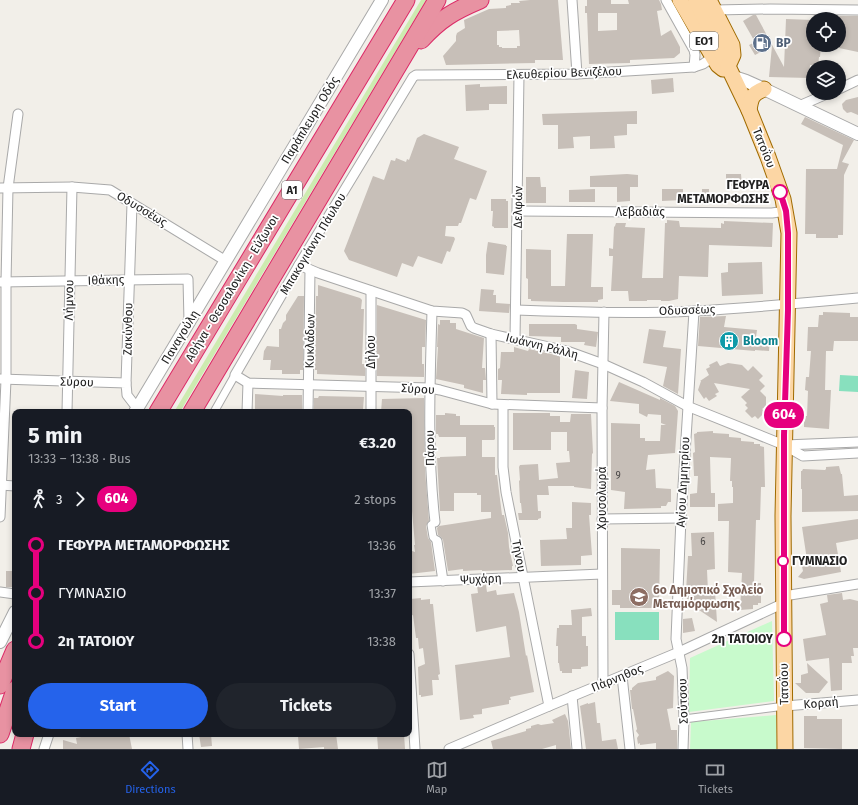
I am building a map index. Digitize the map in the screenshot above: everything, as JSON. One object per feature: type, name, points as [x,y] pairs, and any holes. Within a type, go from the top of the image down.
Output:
[{"type":"highway","points":[[367,64],[396,0]]},
{"type":"highway","name":"Αθήνα - Θεσσαλονίκη - Εύζωνοι","points":[[160,409],[406,0]]},
{"type":"highway","name":"Α1","points":[[194,409],[437,0]]},
{"type":"highway","points":[[394,70],[431,28],[442,19],[458,9],[480,0]]},
{"type":"highway","points":[[0,685],[12,657]]},
{"type":"highway","points":[[0,734],[12,699]]},
{"type":"highway","points":[[21,749],[24,737]]},
{"type":"highway","points":[[32,749],[35,737]]},
{"type":"main road","name":"Τατοΐου","points":[[680,0],[718,65],[731,72]]},
{"type":"main road","name":"Τατοΐου","points":[[696,0],[749,110],[779,185],[786,211],[788,233],[788,305],[784,445],[785,749]]},
{"type":"main road","points":[[712,5],[734,50],[731,72]]},
{"type":"main road","points":[[749,110],[750,99],[753,95],[764,89]]},
{"type":"street","name":"Παράπλευρη Οδός","points":[[226,262],[382,0]]},
{"type":"street","points":[[572,0],[577,74]]},
{"type":"street","points":[[666,0],[694,50],[694,67]]},
{"type":"street","points":[[712,5],[770,9],[858,10]]},
{"type":"street","name":"Ελευθερίου Βενιζέλου","points":[[413,77],[422,74],[577,74],[694,67],[703,64],[713,57]]},
{"type":"street","points":[[731,72],[746,81],[858,134]]},
{"type":"street","name":"Δελφών","points":[[515,339],[519,75]]},
{"type":"street","name":"Μπακογιάννη Πάυλου","points":[[216,409],[300,264],[413,77]]},
{"type":"street","points":[[846,86],[858,80]]},
{"type":"street","points":[[799,106],[813,100]]},
{"type":"street","points":[[0,518],[3,380],[4,188],[18,114]]},
{"type":"street","name":"Οδυσσέως","points":[[4,188],[72,187],[110,190],[226,262]]},
{"type":"street","name":"Λήμνου","points":[[67,409],[72,187]]},
{"type":"street","name":"Ζακύνθου","points":[[126,383],[132,204]]},
{"type":"street","name":"Λεβαδιάς","points":[[518,211],[764,213],[786,211]]},
{"type":"street","name":"Παναγούλη","points":[[137,409],[226,262]]},
{"type":"street","name":"Ιωάννη Ράλλη","points":[[300,264],[310,270],[432,311],[462,313],[466,315],[471,326],[492,334],[567,351],[603,364],[643,382],[687,406],[784,445],[803,456],[858,453]]},
{"type":"street","name":"Κυκλάδων","points":[[308,409],[310,270]]},
{"type":"street","name":"Ιθάκης","points":[[3,282],[188,279],[189,322]]},
{"type":"street","name":"Δήλου","points":[[371,291],[371,409]]},
{"type":"street","name":"Οδυσσέως","points":[[516,310],[604,312],[694,311],[788,305],[858,298]]},
{"type":"street","name":"Πάρου","points":[[432,311],[430,388],[431,488],[435,522],[431,525],[433,537],[437,541],[443,581]]},
{"type":"street","name":"Αγίου Δημητρίου","points":[[679,652],[676,639],[681,518],[694,311]]},
{"type":"street","name":"Χρυσολωρά","points":[[603,684],[602,408],[604,312]]},
{"type":"street","points":[[492,334],[492,404]]},
{"type":"street","name":"Σύρου","points":[[235,375],[248,383],[309,386],[430,388],[492,404],[602,408]]},
{"type":"street","name":"Σύρου","points":[[3,380],[126,383]]},
{"type":"street","points":[[126,383],[127,394],[135,409]]},
{"type":"street","points":[[247,409],[248,383]]},
{"type":"street","name":"Τήνου","points":[[503,405],[504,480],[549,706]]},
{"type":"street","name":"Ιωάννη Ράλλη","points":[[784,445],[858,442]]},
{"type":"street","points":[[0,486],[12,486]]},
{"type":"street","points":[[602,519],[681,518]]},
{"type":"street","name":"Ψυχάρη","points":[[412,582],[523,576],[602,574]]},
{"type":"street","name":"Πάρνηθος","points":[[449,749],[679,652],[784,600],[858,584]]},
{"type":"street","points":[[0,592],[12,594]]},
{"type":"street","points":[[0,642],[12,618]]},
{"type":"street","name":"Σούτσου","points":[[679,652],[682,668],[684,719],[683,749]]},
{"type":"street","points":[[622,676],[630,749]]},
{"type":"street","points":[[572,696],[577,749]]},
{"type":"street","points":[[412,699],[415,749]]},
{"type":"street","name":"Κοραή","points":[[784,706],[858,700]]},
{"type":"street","points":[[684,719],[784,706]]},
{"type":"street","points":[[44,749],[48,737]]},
{"type":"street","points":[[187,737],[188,749]]},
{"type":"green space","points":[[421,0],[426,0],[182,409],[176,409]]},
{"type":"green space","points":[[840,375],[858,376],[858,392],[839,391]]},
{"type":"green space","points":[[615,612],[659,612],[659,640],[615,640]]},
{"type":"green space","points":[[772,621],[774,701],[689,712],[690,658]]},
{"type":"green space","points":[[776,715],[777,749],[690,749],[691,722]]},
{"type":"building","points":[[558,0],[563,60],[535,60],[535,63],[446,65],[443,56],[456,41],[457,33],[465,28],[464,20],[489,9],[506,8],[506,6],[511,5],[511,3],[520,3],[519,1]],"holes":[[[519,30],[520,46],[517,46],[517,48],[499,47],[499,45],[497,45],[497,31]]]},
{"type":"building","points":[[587,0],[611,0],[611,4],[629,4],[628,0],[659,0],[662,10],[657,11],[661,36],[671,30],[680,47],[680,53],[674,58],[630,60],[630,63],[589,64],[587,13],[585,13],[585,6],[587,6]],"holes":[[[598,13],[617,13],[617,30],[598,31]]]},
{"type":"building","points":[[753,15],[756,15],[784,67],[786,19],[806,20],[806,52],[820,52],[819,60],[806,60],[806,78],[769,77],[772,46],[755,55],[749,45],[755,42],[743,21]]},
{"type":"building","points":[[846,16],[858,16],[858,52],[846,49]]},
{"type":"building","points":[[673,78],[674,92],[652,94],[651,80]]},
{"type":"building","points":[[480,84],[480,87],[507,86],[507,104],[489,104],[489,110],[466,111],[465,85]]},
{"type":"building","points":[[858,97],[858,115],[851,112],[847,113],[843,109],[842,104],[846,100]]},
{"type":"building","points":[[637,111],[637,124],[627,124],[627,135],[614,136],[615,148],[590,149],[590,136],[573,137],[574,148],[558,149],[558,125],[543,125],[542,114]]},
{"type":"building","points":[[805,117],[854,140],[842,162],[849,164],[844,175],[843,235],[838,235],[838,238],[816,238],[816,234],[805,234],[806,169],[837,169],[843,145],[801,124]]},
{"type":"building","points":[[424,134],[459,147],[454,159],[487,171],[476,200],[470,198],[461,223],[459,223],[458,226],[446,226],[445,236],[454,237],[455,239],[450,252],[447,251],[442,264],[418,256],[413,267],[402,263],[397,277],[349,260],[344,251],[373,176],[384,180],[391,160],[395,161],[396,158],[406,162],[407,159],[409,160],[417,138]]},
{"type":"building","points":[[627,174],[638,175],[638,187],[630,187],[630,201],[617,202],[617,187],[590,187],[590,176]]},
{"type":"building","points":[[726,174],[741,174],[742,186],[726,186]]},
{"type":"building","points":[[526,177],[540,177],[541,187],[546,187],[546,203],[526,203]]},
{"type":"building","points":[[595,189],[595,202],[569,202],[569,190]]},
{"type":"building","points":[[662,189],[683,189],[683,200],[662,201]]},
{"type":"building","points":[[702,189],[709,189],[709,201],[702,201]]},
{"type":"building","points":[[491,199],[506,199],[506,201],[508,201],[508,228],[494,228],[492,226],[493,211],[491,211]]},
{"type":"building","points":[[667,220],[679,221],[680,227],[721,228],[721,223],[724,224],[724,221],[773,223],[772,247],[709,245],[708,277],[679,276],[678,299],[669,301],[629,301],[628,291],[611,291],[613,256],[609,256],[609,248],[613,249],[614,227],[616,223],[626,223],[625,227],[645,228],[642,278],[663,278],[665,223],[667,223]]},
{"type":"building","points":[[567,234],[593,234],[591,287],[603,287],[603,299],[598,300],[598,302],[531,301],[531,299],[528,299],[526,249],[551,250],[551,286],[565,286]]},
{"type":"building","points":[[488,242],[507,246],[504,275],[486,273]]},
{"type":"building","points":[[762,262],[763,294],[722,296],[721,273],[728,272],[728,263]]},
{"type":"building","points":[[318,285],[360,298],[362,300],[361,309],[364,309],[362,364],[365,364],[365,376],[317,374],[317,370],[315,370],[316,296],[318,296]]},
{"type":"building","points":[[481,289],[494,290],[493,295],[496,295],[496,303],[510,304],[509,313],[479,311]]},
{"type":"building","points":[[298,296],[304,296],[303,370],[300,370],[300,374],[282,374],[282,370],[270,370],[271,360],[263,360],[264,351],[267,346],[279,347],[279,329],[281,329],[286,320],[286,315]]},
{"type":"building","points":[[377,305],[426,320],[425,347],[422,347],[424,377],[377,376]]},
{"type":"building","points":[[823,312],[850,313],[850,317],[858,317],[858,341],[834,341],[833,351],[826,351],[825,390],[831,390],[829,429],[804,427],[804,416],[807,416],[808,391],[805,390],[806,377],[809,377],[811,351],[807,351],[808,327],[818,327],[819,315],[823,315]]},
{"type":"building","name":"Bloom","points":[[726,316],[724,327],[757,330],[756,337],[770,338],[769,351],[698,346],[700,317]]},
{"type":"building","points":[[440,320],[450,320],[450,323],[456,323],[456,329],[484,338],[482,368],[485,368],[486,380],[483,380],[483,393],[464,388],[464,385],[436,379],[438,324],[440,325]]},
{"type":"building","points":[[529,324],[575,324],[577,325],[577,329],[598,332],[596,347],[584,345],[585,342],[561,342],[561,337],[529,336]]},
{"type":"building","points":[[649,329],[666,331],[663,347],[681,349],[678,394],[663,386],[667,367],[643,363]]},
{"type":"building","points":[[514,347],[528,351],[529,349],[560,356],[560,393],[527,393],[527,395],[501,394],[502,380],[498,380],[498,369],[500,368],[501,352],[514,352]]},
{"type":"building","points":[[717,361],[720,366],[728,363],[742,365],[748,371],[753,366],[763,376],[759,380],[765,386],[760,391],[766,397],[766,406],[762,409],[765,412],[758,419],[755,416],[752,418],[745,411],[748,408],[745,405],[747,403],[741,397],[750,389],[714,383],[719,392],[715,394],[717,396],[709,401],[706,397],[704,399],[698,390],[700,381],[709,375],[706,369],[710,367],[709,365]]},
{"type":"building","points":[[575,370],[589,372],[587,399],[572,398]]},
{"type":"building","points":[[619,382],[660,400],[660,398],[675,406],[678,411],[675,453],[648,455],[646,470],[655,469],[656,488],[671,489],[671,502],[668,502],[666,506],[661,506],[661,508],[624,509],[625,492],[611,490],[611,423],[640,424],[640,438],[645,438],[645,441],[660,441],[661,425],[666,425],[661,423],[661,415],[648,414],[647,417],[639,413],[639,404],[610,401]]},
{"type":"building","points":[[255,394],[283,396],[302,395],[302,409],[255,409]]},
{"type":"building","points":[[319,396],[364,397],[363,409],[314,409],[314,398],[318,398]]},
{"type":"building","points":[[424,398],[425,470],[429,521],[426,526],[428,538],[431,542],[435,571],[412,574],[412,551],[415,552],[415,545],[412,511],[412,409],[381,409],[382,399]]},
{"type":"building","points":[[445,413],[460,416],[460,425],[494,425],[495,427],[494,440],[482,440],[482,457],[495,457],[495,475],[497,475],[502,515],[504,515],[508,533],[513,566],[512,570],[463,571],[463,569],[448,571],[443,540],[438,535],[437,528],[439,526],[491,518],[491,512],[481,512],[481,495],[477,495],[477,493],[454,493],[454,511],[440,511],[437,458],[466,456],[466,437],[439,437],[438,434],[436,434],[436,415],[445,415]]},
{"type":"building","points":[[513,413],[550,413],[550,416],[560,416],[560,422],[570,422],[571,414],[591,414],[593,453],[591,489],[574,486],[548,486],[549,495],[537,495],[538,511],[541,511],[541,518],[538,520],[519,520],[518,513],[522,513],[520,503],[519,467],[520,465],[538,464],[539,480],[558,478],[556,463],[570,462],[569,451],[567,451],[567,432],[551,432],[551,450],[513,450]]},
{"type":"building","points":[[713,431],[713,433],[729,434],[729,437],[741,438],[741,441],[754,442],[754,444],[760,444],[760,446],[764,447],[765,487],[761,487],[760,520],[756,520],[754,583],[761,583],[761,603],[758,603],[758,605],[753,605],[753,609],[740,610],[742,573],[728,572],[729,521],[718,521],[718,504],[733,503],[733,487],[732,481],[730,481],[731,458],[710,457],[711,493],[715,493],[715,507],[690,507],[690,494],[697,493],[698,476],[694,476],[694,434],[697,432]]},
{"type":"building","points":[[839,466],[842,474],[844,496],[858,495],[858,511],[802,512],[801,471],[803,469],[825,470],[826,467]]},
{"type":"building","points":[[572,502],[591,503],[591,515],[589,515],[592,555],[581,556],[581,565],[541,566],[540,540],[567,539],[566,528],[572,528]]},
{"type":"building","points":[[858,519],[858,539],[836,543],[841,572],[804,579],[798,577],[803,571],[801,562],[807,560],[802,527]]},
{"type":"building","points":[[714,532],[715,569],[707,570],[708,592],[715,591],[717,622],[690,604],[689,599],[687,599],[686,592],[688,556],[692,556],[691,533]]},
{"type":"building","points":[[621,548],[660,549],[659,608],[620,608],[620,605],[612,605],[612,590],[621,590]]},
{"type":"building","points":[[6,571],[12,571],[12,587],[6,587]]},
{"type":"building","points":[[486,585],[487,592],[496,590],[497,595],[514,593],[534,692],[510,697],[511,700],[509,700],[509,704],[482,709],[482,714],[473,715],[474,718],[460,720],[455,665],[510,657],[506,626],[476,632],[471,594],[478,593],[477,586]]},
{"type":"building","points":[[842,593],[843,600],[850,599],[858,601],[858,648],[853,648],[854,656],[851,656],[852,663],[842,663],[842,690],[831,691],[829,658],[806,661],[803,639],[826,635],[820,604],[828,602],[827,595]]},
{"type":"building","points":[[412,599],[430,599],[430,604],[433,604],[440,674],[438,675],[439,680],[432,680],[433,695],[421,697],[421,695],[419,695],[418,667],[425,664],[423,648],[419,649],[418,638],[416,638],[412,615]]},
{"type":"building","points":[[591,608],[592,616],[582,617],[582,636],[586,636],[586,646],[588,646],[588,666],[581,667],[581,669],[572,669],[572,673],[562,673],[558,663],[558,646],[556,646],[557,628],[559,628],[559,625],[572,625],[571,610]]},
{"type":"building","points":[[692,618],[695,631],[683,633],[683,619]]},
{"type":"building","points":[[807,663],[828,682],[819,693],[806,693],[795,683],[801,683],[801,675],[808,673]]},
{"type":"building","points":[[668,671],[674,676],[673,708],[667,709],[671,730],[677,730],[677,749],[656,749],[656,743],[640,745],[640,743],[638,744],[637,738],[639,735],[636,731],[637,729],[632,709],[630,690],[632,690],[632,688],[638,683],[656,680],[656,677]]},
{"type":"building","points":[[595,702],[597,723],[600,723],[602,741],[616,739],[618,749],[586,749],[580,706]]},
{"type":"building","points":[[565,714],[568,721],[571,749],[556,749],[556,745],[542,749],[493,749],[491,741],[526,731],[526,729],[531,728],[531,726],[538,724],[554,723],[552,720]]},
{"type":"building","points":[[804,716],[817,716],[817,719],[842,719],[842,749],[804,748]]},
{"type":"building","points":[[130,737],[132,749],[63,749],[63,740],[77,744],[76,738]]},
{"type":"building","points":[[199,737],[211,737],[212,746],[201,747]]},
{"type":"building","points":[[298,737],[336,737],[338,749],[324,749],[324,747],[299,749]]},
{"type":"building","points":[[377,737],[404,737],[405,749],[378,749]]},
{"type":"bus line","name":"604","points":[[780,192],[786,211],[788,233],[788,310],[783,516],[784,639]]},
{"type":"place","name":"BP","points":[[762,43]]},
{"type":"place","name":"ΓΕΦΥΡΑ ΜΕΤΑΜΟΡΦΩΣΗΣ","points":[[780,192]]},
{"type":"place","name":"Bloom","points":[[729,341]]},
{"type":"place","name":"ΓΥΜΝΑΣΙΟ","points":[[783,561]]},
{"type":"place","name":"6ο Δημοτικό Σχολείο Μεταμόρφωσης","points":[[639,597]]},
{"type":"place","name":"2η ΤΑΤΟΙΟΥ","points":[[784,639]]}]
